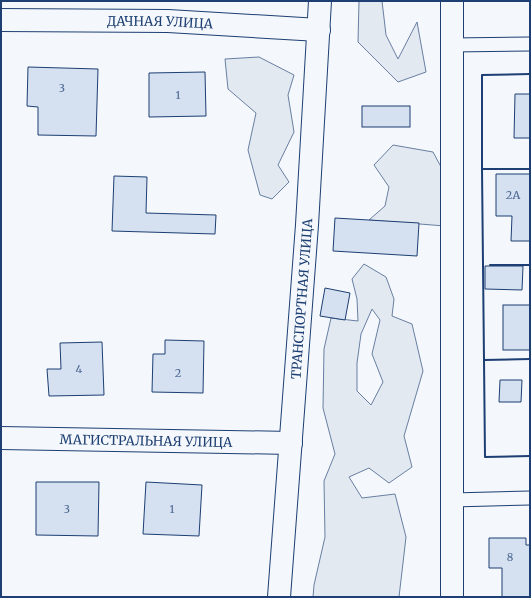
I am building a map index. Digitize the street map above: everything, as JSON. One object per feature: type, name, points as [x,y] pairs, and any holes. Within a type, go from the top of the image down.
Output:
[{"type":"street","name":"ТРАНСПОРТНАЯ УЛИЦА","points":[[279,597],[306,225],[320,1]]},
{"type":"street","points":[[452,1],[452,597]]},
{"type":"street","name":"ДАЧНАЯ УЛИЦА","points":[[1,20],[168,21],[318,30]]},
{"type":"street","name":"МАГИСТРАЛЬНАЯ УЛИЦА","points":[[1,438],[290,443]]},
{"type":"lane","points":[[452,45],[530,44]]},
{"type":"lane","points":[[452,500],[530,498]]},
{"type":"shaded area","points":[[359,1],[382,1],[386,35],[398,59],[417,22],[426,72],[398,82],[358,42]]},
{"type":"shaded area","points":[[259,57],[294,75],[288,95],[294,132],[278,165],[289,182],[272,199],[260,195],[248,150],[256,113],[228,89],[225,59]]},
{"type":"shaded area","points":[[393,145],[433,152],[447,178],[445,226],[369,220],[385,206],[389,187],[374,165]]},
{"type":"shaded area","points":[[364,264],[386,277],[394,299],[392,316],[412,324],[423,371],[404,436],[412,467],[389,483],[369,468],[349,477],[362,498],[395,494],[406,537],[399,597],[313,597],[314,585],[325,537],[324,481],[335,454],[323,408],[324,349],[331,318],[358,321],[357,299],[352,279]],"holes":[[[372,309],[380,320],[372,354],[383,382],[371,405],[357,391],[357,363],[361,334]]]},
{"type":"building","points":[[28,67],[98,69],[96,136],[38,135],[38,107],[27,106]]},
{"type":"building","points":[[205,72],[206,116],[149,117],[149,73]]},
{"type":"building","points":[[515,94],[530,94],[530,138],[514,138]]},
{"type":"building","points":[[362,106],[410,106],[410,127],[362,127]]},
{"type":"building","points":[[496,174],[530,174],[530,241],[511,241],[512,216],[496,216]]},
{"type":"building","points":[[114,176],[147,177],[146,213],[216,215],[215,234],[112,231]]},
{"type":"building","points":[[335,218],[419,223],[417,256],[333,251]]},
{"type":"building","points":[[485,266],[523,266],[522,290],[485,289]]},
{"type":"building","points":[[325,288],[350,293],[345,320],[320,316]]},
{"type":"building","points":[[503,305],[530,305],[530,350],[503,350]]},
{"type":"building","points":[[165,340],[204,341],[203,393],[152,392],[153,354],[165,354]]},
{"type":"building","points":[[102,342],[104,395],[49,396],[47,369],[61,369],[60,343]]},
{"type":"building","points":[[500,380],[522,380],[521,402],[499,402]]},
{"type":"building","points":[[36,482],[99,482],[98,536],[36,535]]},
{"type":"building","points":[[146,482],[202,485],[199,536],[143,534]]},
{"type":"building","points":[[489,538],[526,538],[526,545],[530,545],[530,597],[502,597],[502,568],[489,568]]},
{"type":"wall","points":[[484,169],[482,169],[482,75],[530,74]]},
{"type":"wall","points":[[530,169],[482,169],[484,360],[530,359]]},
{"type":"wall","points":[[490,265],[530,265]]},
{"type":"wall","points":[[486,360],[484,360],[485,457],[530,456]]}]
